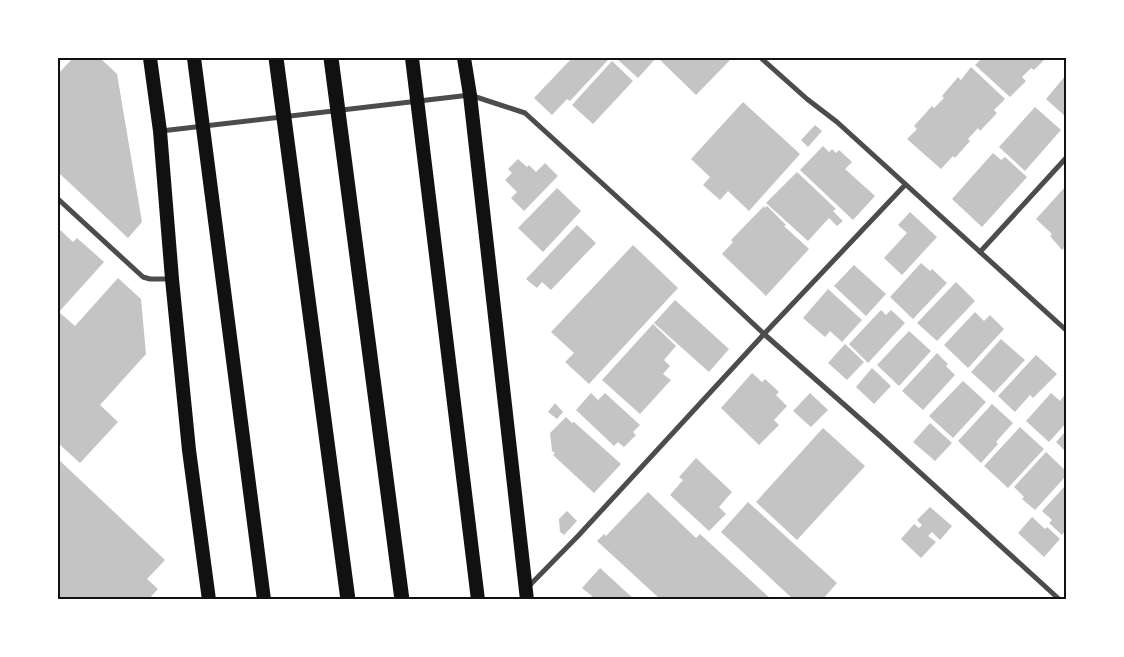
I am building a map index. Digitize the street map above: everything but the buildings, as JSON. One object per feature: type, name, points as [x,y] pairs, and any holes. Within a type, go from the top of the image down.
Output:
[{"type":"highway","points":[[150,58],[160,131],[189,450],[210,600]]},
{"type":"highway","points":[[194,58],[264,600]]},
{"type":"highway","points":[[276,58],[348,600]]},
{"type":"highway","points":[[331,58],[402,600]]},
{"type":"highway","points":[[412,58],[478,600]]},
{"type":"highway","points":[[464,58],[470,95],[528,596]]},
{"type":"street","points":[[761,58],[806,99],[836,122],[1066,330]]},
{"type":"street","points":[[160,131],[470,95],[525,113],[764,334],[1060,600]]},
{"type":"street","points":[[980,252],[1066,158]]},
{"type":"street","points":[[528,596],[578,536],[905,184]]},
{"type":"street","points":[[58,199],[143,277],[150,280],[172,279]]}]
